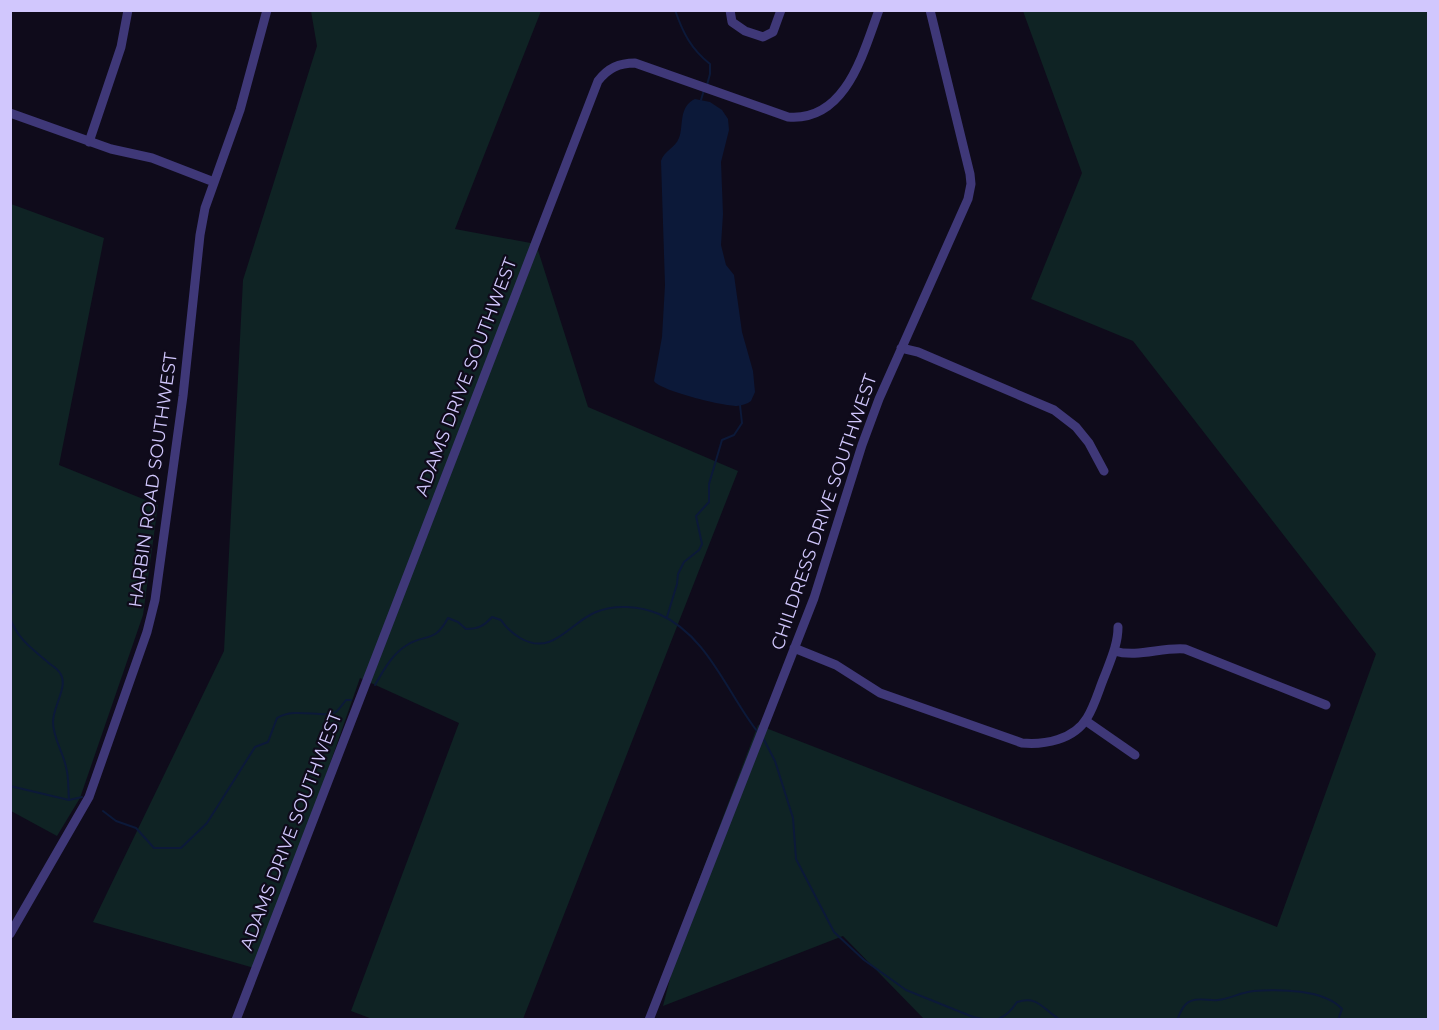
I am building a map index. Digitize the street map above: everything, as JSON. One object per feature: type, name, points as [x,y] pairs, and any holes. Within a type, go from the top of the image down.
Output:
[{"type":"street","points":[[89,142],[121,47],[128,10]]},
{"type":"street","name":"HARBIN ROAD SOUTHWEST","points":[[10,934],[89,797],[147,632],[155,600],[183,396],[200,235],[205,208],[240,110],[267,10]]},
{"type":"street","points":[[730,10],[732,22],[745,31],[763,37],[773,32],[781,10]]},
{"type":"street","name":"ADAMS DRIVE SOUTHWEST","points":[[236,1020],[598,81],[613,67],[624,63],[635,63],[788,117],[802,118],[815,114],[827,106],[848,84],[856,71],[879,10]]},
{"type":"street","name":"CHILDRESS DRIVE SOUTHWEST","points":[[649,1020],[819,585],[862,445],[901,348],[969,199],[971,184],[930,10]]},
{"type":"street","points":[[10,113],[111,149],[152,158],[214,182]]},
{"type":"street","points":[[901,348],[918,352],[1054,410],[1076,427],[1089,443],[1104,471]]},
{"type":"street","points":[[794,648],[836,665],[880,693],[1022,743],[1040,745],[1058,741],[1086,720],[1114,651],[1118,638],[1118,627]]},
{"type":"street","points":[[1114,651],[1134,655],[1169,648],[1185,649],[1326,705]]},
{"type":"street","points":[[1086,720],[1135,755]]},
{"type":"green space","points":[[311,11],[541,11],[455,229],[536,244],[588,407],[738,471],[523,1019],[375,1020],[351,1011],[459,723],[360,678],[258,969],[93,922],[224,651],[243,280],[317,46]]},
{"type":"green space","points":[[1023,11],[1428,11],[1428,1019],[924,1019],[843,936],[663,1006],[688,909],[758,725],[1277,927],[1376,654],[1133,341],[1031,299],[1082,173]]},
{"type":"green space","points":[[11,204],[104,238],[59,465],[158,505],[143,615],[80,798],[57,836],[11,811]]},
{"type":"water","points":[[695,99],[710,102],[722,110],[728,119],[729,130],[721,162],[723,214],[721,245],[726,265],[734,275],[742,332],[753,371],[755,392],[751,401],[737,406],[706,401],[668,389],[654,381],[662,337],[665,285],[661,161],[677,141],[686,107]]},
{"type":"waterway","points":[[675,10],[688,40],[710,64],[707,85]]},
{"type":"waterway","points":[[701,100],[704,90]]},
{"type":"waterway","points":[[667,617],[678,574],[684,562],[699,550],[702,544],[696,516],[709,502],[709,484],[722,440],[734,435],[742,423],[740,405]]},
{"type":"waterway","points":[[10,588],[12,592],[10,596]]},
{"type":"waterway","points":[[375,685],[397,653],[414,641],[434,635],[448,618],[458,622],[466,629],[481,626],[492,617],[501,620],[520,638],[542,644],[560,636],[586,617],[603,609],[636,608],[659,614],[691,636],[715,666],[757,731]]},
{"type":"waterway","points":[[10,618],[22,638],[57,669],[62,678],[62,690],[53,722],[65,761],[69,800]]},
{"type":"waterway","points":[[103,811],[116,821],[136,828],[154,848],[181,848],[207,823],[255,747],[268,742],[277,718],[293,713],[332,713],[337,711],[346,700],[351,700]]},
{"type":"waterway","points":[[763,738],[775,761],[793,818],[796,859],[834,932],[864,960],[906,990],[973,1017],[988,1020]]},
{"type":"waterway","points":[[10,786],[69,800],[82,797]]},
{"type":"waterway","points":[[1177,1020],[1185,1005],[1194,1000],[1218,1000],[1249,992],[1276,990],[1324,997],[1342,1009],[1338,1020]]},
{"type":"waterway","points":[[996,1020],[1008,1013],[1017,1002],[1025,1000],[1036,1002],[1061,1020]]}]
